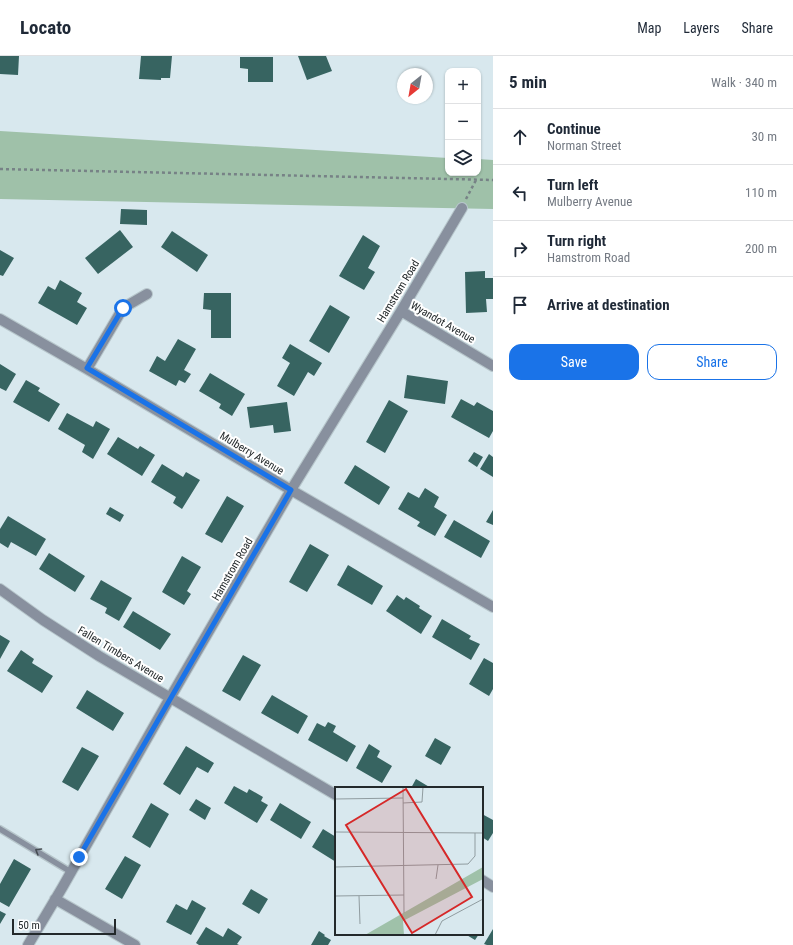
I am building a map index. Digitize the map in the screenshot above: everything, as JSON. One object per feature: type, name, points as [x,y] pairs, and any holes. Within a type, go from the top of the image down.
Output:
[{"type":"street","name":"Hamstrom Road","points":[[28,945],[291,490],[401,311],[462,208]]},
{"type":"street","points":[[87,368],[123,308],[147,294]]},
{"type":"street","name":"Wyandot Avenue","points":[[401,311],[493,366]]},
{"type":"street","name":"Mulberry Avenue","points":[[0,319],[87,368],[291,490],[493,606]]},
{"type":"street","name":"Fallen Timbers Avenue","points":[[0,589],[43,620],[99,656],[335,794]]},
{"type":"street","points":[[483,881],[493,887]]},
{"type":"street","points":[[55,899],[135,945]]},
{"type":"lane","points":[[0,829],[71,872]]},
{"type":"path","points":[[0,169],[493,180]]},
{"type":"path","points":[[462,208],[476,180]]},
{"type":"green space","points":[[0,131],[445,158],[445,176],[481,176],[481,159],[493,160],[493,209],[0,199]]},
{"type":"building","points":[[0,56],[19,56],[18,75],[0,74]]},
{"type":"building","points":[[141,56],[172,56],[170,78],[161,78],[161,80],[139,79]]},
{"type":"building","points":[[298,56],[326,56],[332,71],[307,80]]},
{"type":"building","points":[[240,57],[273,57],[273,82],[248,82],[248,69],[240,68]]},
{"type":"building","points":[[121,209],[147,210],[147,225],[120,224]]},
{"type":"building","points":[[120,230],[133,247],[98,274],[85,258]]},
{"type":"building","points":[[172,231],[208,255],[197,272],[161,247]]},
{"type":"building","points":[[363,235],[380,246],[368,268],[375,272],[364,290],[339,276]]},
{"type":"building","points":[[0,250],[14,258],[3,276],[0,275]]},
{"type":"building","points":[[485,271],[485,278],[493,278],[493,299],[486,299],[487,312],[466,313],[465,272]]},
{"type":"building","points":[[60,280],[82,293],[77,302],[87,308],[77,325],[38,303],[48,286],[55,290]]},
{"type":"building","points":[[204,293],[231,293],[231,338],[211,338],[211,310],[203,309]]},
{"type":"building","points":[[330,305],[350,317],[329,353],[309,341]]},
{"type":"building","points":[[178,339],[196,349],[184,370],[191,374],[185,383],[179,380],[176,386],[149,371],[157,356],[165,361]]},
{"type":"building","points":[[290,344],[322,363],[314,376],[308,372],[294,396],[277,386],[290,363],[282,358]]},
{"type":"building","points":[[0,364],[16,374],[6,391],[0,388]]},
{"type":"building","points":[[210,373],[245,394],[232,416],[219,408],[221,404],[199,391]]},
{"type":"building","points":[[407,375],[448,381],[445,404],[404,398]]},
{"type":"building","points":[[26,380],[40,388],[38,391],[60,404],[49,422],[13,402]]},
{"type":"building","points":[[461,399],[474,406],[477,402],[493,411],[493,431],[489,438],[451,417]]},
{"type":"building","points":[[389,400],[408,411],[385,453],[366,442]]},
{"type":"building","points":[[287,402],[291,431],[274,433],[273,425],[250,428],[247,407]]},
{"type":"building","points":[[67,413],[93,427],[96,421],[110,429],[93,459],[82,452],[85,445],[58,429]]},
{"type":"building","points":[[118,437],[138,449],[140,446],[155,455],[142,476],[107,454]]},
{"type":"building","points":[[474,452],[483,457],[477,467],[468,461]]},
{"type":"building","points":[[489,454],[493,457],[493,477],[480,469]]},
{"type":"building","points":[[162,464],[183,477],[186,472],[200,480],[182,509],[173,503],[176,497],[151,482]]},
{"type":"building","points":[[355,465],[390,487],[379,505],[344,483]]},
{"type":"building","points":[[425,488],[439,497],[434,507],[447,515],[435,536],[417,526],[420,522],[398,509],[408,492],[419,498]]},
{"type":"building","points":[[227,496],[244,506],[222,543],[205,534]]},
{"type":"building","points":[[110,507],[124,515],[120,522],[106,514]]},
{"type":"building","points":[[493,510],[493,525],[486,522]]},
{"type":"building","points":[[8,516],[46,539],[36,556],[11,542],[8,548],[0,543],[0,529]]},
{"type":"building","points":[[454,520],[490,541],[481,558],[444,537]]},
{"type":"building","points":[[310,544],[329,555],[307,592],[289,582]]},
{"type":"building","points":[[49,553],[85,576],[75,592],[39,569]]},
{"type":"building","points":[[182,556],[201,567],[187,591],[191,594],[184,605],[162,592]]},
{"type":"building","points":[[348,565],[383,586],[372,605],[337,585]]},
{"type":"building","points":[[101,580],[132,598],[119,621],[105,613],[107,608],[90,599]]},
{"type":"building","points":[[397,595],[404,600],[406,597],[420,606],[419,608],[432,616],[421,634],[386,611]]},
{"type":"building","points":[[133,611],[171,634],[160,650],[123,627]]},
{"type":"building","points":[[442,619],[471,636],[469,639],[480,644],[471,660],[432,637]]},
{"type":"building","points":[[0,635],[10,641],[0,659]]},
{"type":"building","points":[[21,650],[34,659],[32,663],[53,676],[42,693],[7,671]]},
{"type":"building","points":[[243,655],[261,665],[240,701],[222,691]]},
{"type":"building","points":[[484,658],[493,663],[493,689],[489,696],[469,684]]},
{"type":"building","points":[[87,690],[124,713],[113,731],[76,708]]},
{"type":"building","points":[[272,695],[308,716],[298,734],[261,713]]},
{"type":"building","points":[[328,722],[336,726],[333,732],[356,746],[347,762],[308,740],[317,723],[325,727]]},
{"type":"building","points":[[435,738],[451,747],[441,765],[425,756]]},
{"type":"building","points":[[369,744],[380,751],[377,757],[392,766],[382,783],[356,768]]},
{"type":"building","points":[[186,746],[214,763],[208,773],[197,767],[180,795],[163,784]]},
{"type":"building","points":[[82,747],[99,756],[78,791],[62,782]]},
{"type":"building","points":[[416,779],[429,787],[412,787]]},
{"type":"building","points":[[234,786],[247,793],[249,789],[263,797],[261,801],[268,805],[257,823],[224,803]]},
{"type":"building","points":[[196,799],[211,808],[205,820],[189,810]]},
{"type":"building","points":[[151,803],[169,814],[150,848],[132,837]]},
{"type":"building","points":[[280,803],[311,822],[301,839],[270,820]]},
{"type":"building","points":[[483,815],[493,820],[493,833],[488,841],[483,838]]},
{"type":"building","points":[[323,829],[335,836],[335,861],[312,847]]},
{"type":"building","points":[[125,856],[141,865],[122,899],[105,889]]},
{"type":"building","points":[[14,859],[31,869],[9,907],[0,902],[0,884]]},
{"type":"building","points":[[251,889],[268,899],[259,914],[242,904]]},
{"type":"building","points":[[192,900],[206,908],[191,935],[166,922],[176,904],[187,910]]},
{"type":"building","points":[[0,911],[6,914],[0,924]]},
{"type":"building","points":[[206,927],[223,937],[228,928],[242,937],[237,944],[239,945],[199,945],[196,943]]},
{"type":"building","points":[[493,929],[493,945],[484,944]]},
{"type":"building","points":[[319,931],[331,940],[328,945],[311,945]]},
{"type":"building","points":[[467,935],[478,935],[475,940]]},
{"type":"route","points":[[79,857],[291,490],[87,368],[123,308]]}]
